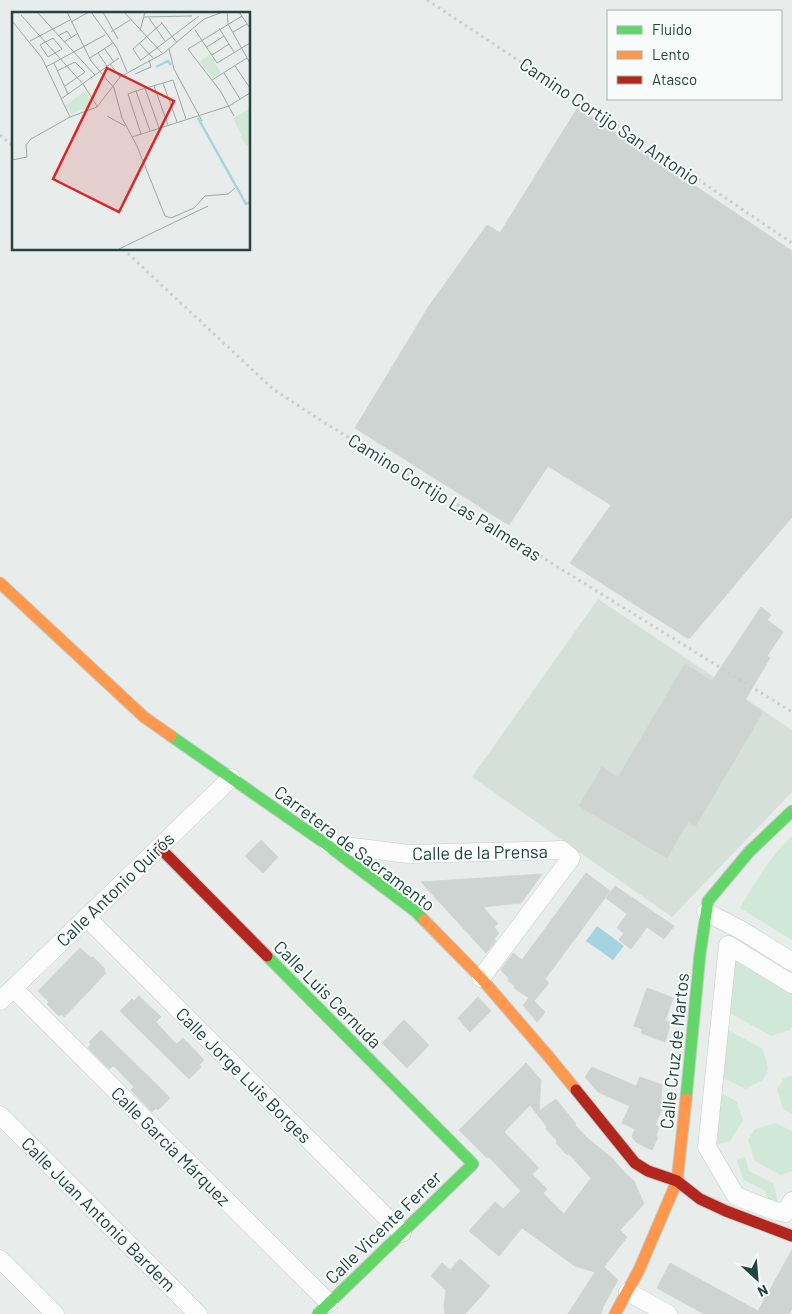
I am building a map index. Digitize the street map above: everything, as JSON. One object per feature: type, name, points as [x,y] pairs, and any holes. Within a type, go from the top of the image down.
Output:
[{"type":"street","name":"Carretera de Sacramento","points":[[0,583],[144,717],[326,844],[416,911],[481,978],[549,1057],[635,1163],[648,1171],[676,1181],[700,1200],[792,1236]]},
{"type":"street","name":"Calle Antonio Quirós","points":[[0,1001],[231,778]]},
{"type":"street","name":"Calle Cruz de Martos","points":[[615,1314],[643,1261],[676,1181],[681,1152],[700,954],[708,900],[743,859],[792,811]]},
{"type":"street","name":"Calle de la Prensa","points":[[326,844],[408,854],[562,850],[571,858],[481,978]]},
{"type":"street","name":"Calle Luis Cernuda","points":[[159,848],[473,1164]]},
{"type":"street","points":[[706,912],[743,931],[792,962]]},
{"type":"street","name":"Calle Jorge Luis Borges","points":[[86,918],[402,1233]]},
{"type":"street","points":[[786,1206],[772,1210],[736,1196],[707,1147],[728,945],[792,984]]},
{"type":"street","name":"Calle García Márquez","points":[[13,988],[324,1309]]},
{"type":"street","name":"Calle Juan Antonio Bardem","points":[[0,1115],[198,1314]]},
{"type":"street","name":"Calle Vicente Ferrer","points":[[324,1309],[473,1164]]},
{"type":"street","points":[[772,1229],[786,1206],[792,1191]]},
{"type":"street","points":[[0,1259],[55,1314]]},
{"type":"street","points":[[628,1292],[668,1314]]},
{"type":"path","name":"Camino Cortijo San Antonio","points":[[427,0],[792,243]]},
{"type":"path","points":[[0,135],[12,145]]},
{"type":"path","name":"Camino Cortijo Las Palmeras","points":[[123,250],[274,389],[322,421],[792,712]]},
{"type":"shaded area","points":[[598,599],[792,730],[792,792],[672,917],[472,777]]},
{"type":"green space","points":[[792,836],[792,940],[740,908],[770,861]]},
{"type":"green space","points":[[728,945],[792,984],[792,1026],[790,1030],[771,1036],[721,1008]]},
{"type":"green space","points":[[719,1025],[763,1049],[768,1069],[763,1080],[745,1089],[715,1074]]},
{"type":"green space","points":[[792,1075],[792,1114],[783,1109],[777,1090],[783,1079]]},
{"type":"green space","points":[[713,1089],[736,1101],[743,1120],[730,1141],[707,1147]]},
{"type":"green space","points":[[776,1123],[792,1131],[792,1171],[780,1175],[755,1161],[748,1140],[755,1129]]},
{"type":"green space","points":[[745,1157],[749,1171],[773,1183],[779,1205],[772,1210],[765,1191],[743,1179],[737,1160]]},
{"type":"water","points":[[597,926],[624,946],[613,960],[586,941]]},
{"type":"building","points":[[578,107],[792,251],[792,517],[689,639],[570,563],[611,505],[548,466],[509,525],[355,428],[429,306],[487,225],[500,233]]},
{"type":"building","points":[[761,607],[771,615],[767,620],[783,632],[767,656],[770,658],[745,700],[763,712],[695,827],[688,822],[667,858],[579,806],[602,767],[618,777],[685,664],[712,681]]},
{"type":"building","points":[[261,840],[278,857],[263,873],[245,856]]},
{"type":"building","points":[[586,873],[610,891],[545,979],[549,983],[534,1001],[545,1012],[537,1022],[523,1005],[529,998],[514,988],[515,986],[508,981],[509,979],[501,970],[513,953],[522,960]]},
{"type":"building","points":[[542,874],[521,903],[483,907],[498,924],[494,927],[499,933],[494,939],[496,941],[486,953],[421,882]]},
{"type":"building","points":[[615,886],[674,926],[664,939],[647,927],[631,949],[619,940],[624,933],[617,928],[627,914],[606,898]]},
{"type":"building","points":[[80,948],[91,958],[93,957],[105,969],[106,973],[64,1017],[61,1014],[59,1016],[38,991]]},
{"type":"building","points":[[647,988],[673,998],[665,1021],[671,1022],[665,1042],[641,1033],[642,1029],[634,1026]]},
{"type":"building","points":[[139,996],[161,1017],[156,1022],[174,1042],[177,1044],[183,1038],[204,1060],[199,1065],[201,1067],[189,1079],[120,1011],[132,999],[134,1001]]},
{"type":"building","points":[[478,997],[491,1011],[470,1032],[458,1018]]},
{"type":"building","points":[[404,1020],[429,1045],[407,1068],[382,1043]]},
{"type":"building","points":[[101,1030],[170,1098],[158,1110],[156,1108],[152,1112],[131,1090],[134,1087],[115,1067],[113,1066],[109,1069],[88,1048],[91,1044],[89,1042]]},
{"type":"building","points":[[526,1063],[541,1080],[539,1111],[556,1099],[585,1136],[613,1159],[634,1181],[644,1204],[620,1230],[627,1237],[604,1267],[618,1280],[601,1314],[568,1314],[595,1272],[575,1266],[522,1228],[499,1256],[469,1231],[495,1202],[503,1209],[521,1191],[489,1157],[487,1158],[459,1130]],"holes":[[[530,1105],[547,1127],[546,1129],[557,1141],[556,1143],[591,1178],[564,1214],[543,1193],[547,1189],[532,1174],[539,1168],[504,1132]]]},
{"type":"building","points":[[592,1067],[636,1086],[640,1077],[662,1085],[661,1100],[665,1102],[655,1125],[659,1127],[656,1136],[658,1137],[652,1150],[637,1143],[632,1137],[635,1129],[622,1123],[630,1106],[598,1092],[585,1077]]},
{"type":"building","points":[[792,1250],[792,1309],[789,1314],[704,1314],[657,1288],[670,1263],[758,1311]]},
{"type":"building","points":[[460,1259],[490,1286],[465,1314],[445,1314],[446,1290],[431,1276],[442,1263],[450,1270]]},
{"type":"traffic: fast","points":[[171,736],[326,844],[415,911],[424,920]]},
{"type":"traffic: fast","points":[[686,1099],[700,954],[708,901],[749,852],[792,811]]},
{"type":"traffic: fast","points":[[267,956],[473,1164],[318,1314]]},
{"type":"traffic: slow","points":[[0,583],[144,717],[171,736]]},
{"type":"traffic: slow","points":[[424,920],[481,978],[576,1090]]},
{"type":"traffic: slow","points":[[615,1314],[639,1270],[677,1181],[686,1099]]},
{"type":"traffic: jam","points":[[159,847],[267,956]]},
{"type":"traffic: jam","points":[[576,1090],[635,1163],[648,1171],[677,1181],[700,1199],[792,1236]]}]
